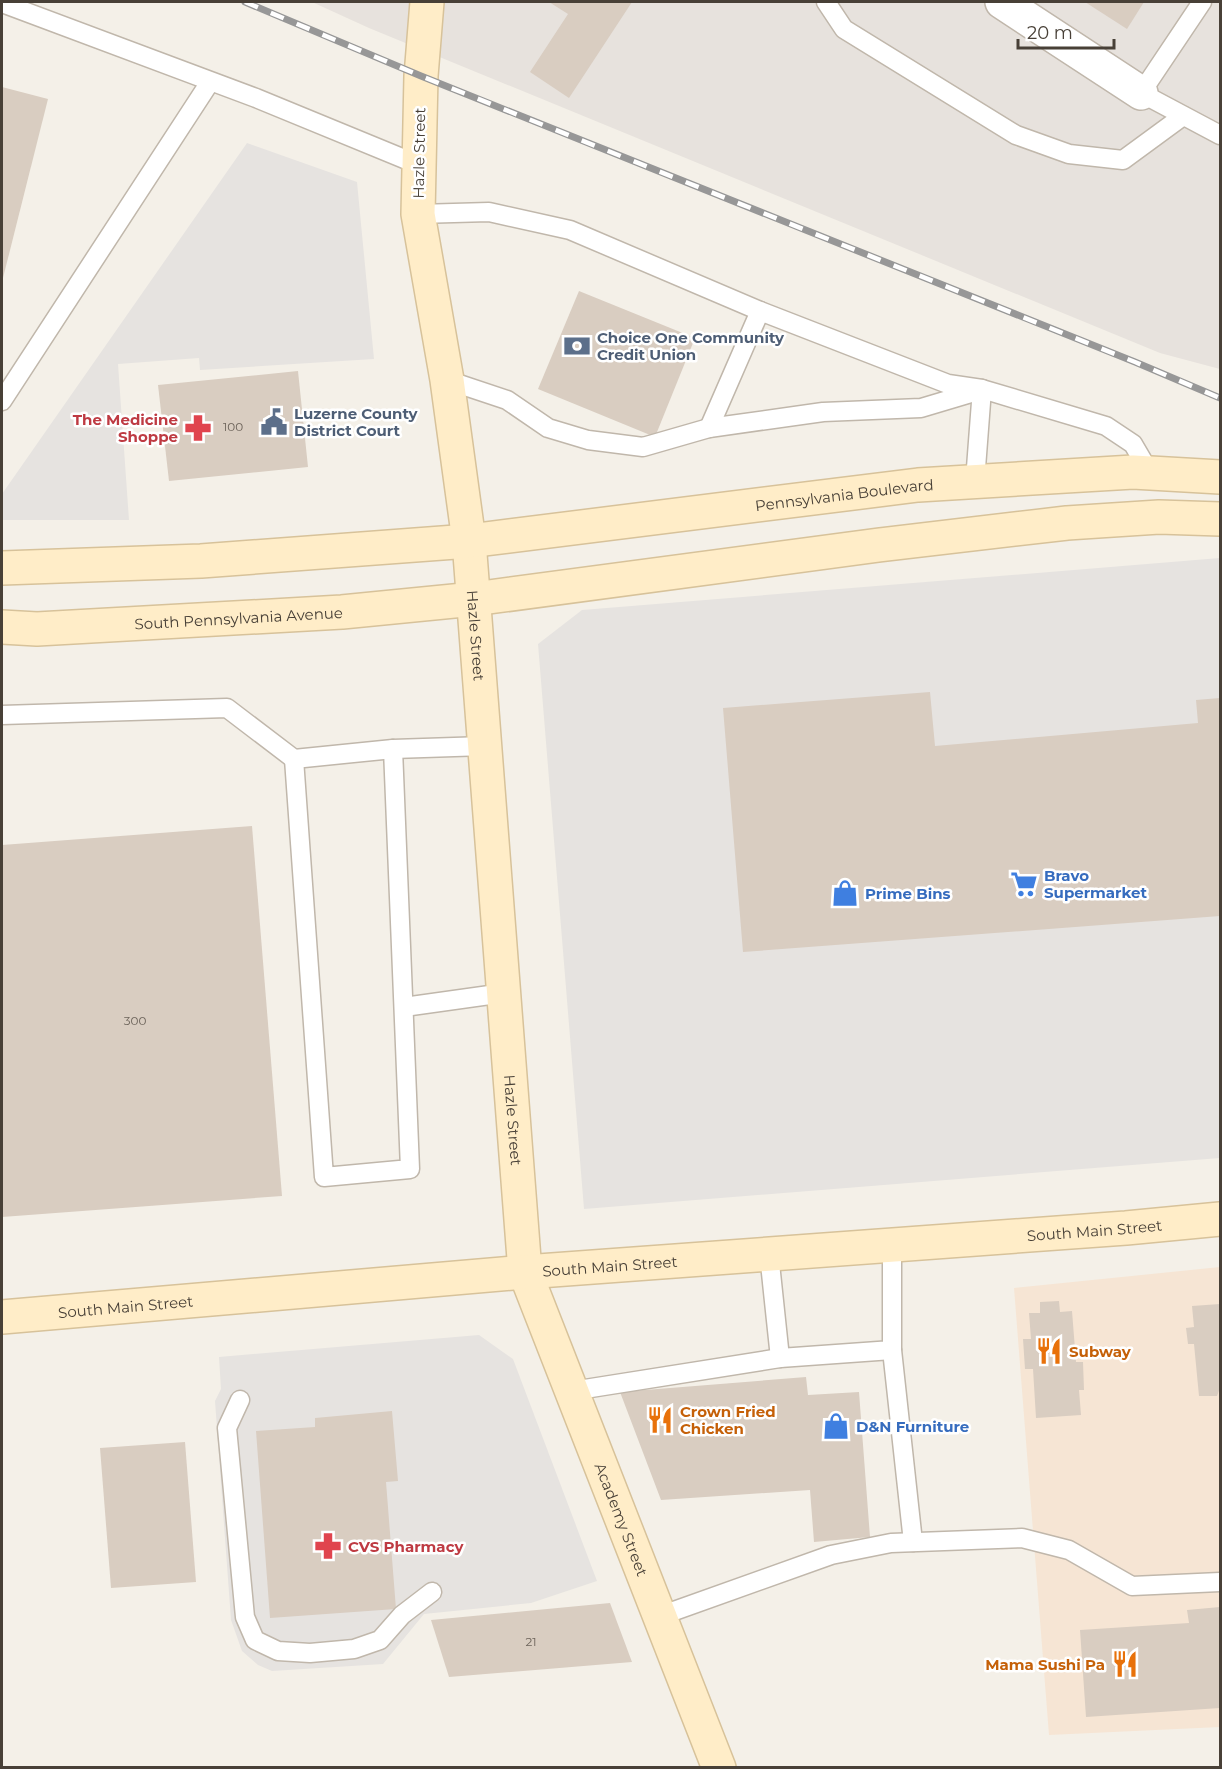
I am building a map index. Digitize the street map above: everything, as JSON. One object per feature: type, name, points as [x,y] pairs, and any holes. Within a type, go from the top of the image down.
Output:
[{"type":"main road","name":"Hazle Street","points":[[427,2],[421,76],[418,214],[447,380],[470,541],[525,1272]]},
{"type":"main road","name":"Pennsylvania Boulevard","points":[[470,541],[918,484],[1133,472],[1221,477]]},
{"type":"main road","points":[[474,599],[808,554],[1067,523],[1159,518],[1221,519]]},
{"type":"main road","points":[[2,568],[201,561],[470,541]]},
{"type":"main road","name":"South Pennsylvania Avenue","points":[[2,627],[37,629],[331,613],[474,599]]},
{"type":"main road","name":"South Main Street","points":[[2,1317],[525,1272],[1221,1219]]},
{"type":"main road","name":"Academy Street","points":[[525,1272],[719,1767]]},
{"type":"street","points":[[1002,2],[1141,93]]},
{"type":"lane","points":[[826,2],[844,29],[1016,135],[1069,154],[1123,160],[1183,116]]},
{"type":"lane","points":[[1202,2],[1141,93],[1221,135]]},
{"type":"lane","points":[[2,3],[256,98],[419,165]]},
{"type":"lane","points":[[2,401],[210,82]]},
{"type":"lane","points":[[418,214],[489,212],[570,230],[760,311],[948,384],[982,389],[1106,426],[1133,444],[1150,473]]},
{"type":"lane","points":[[709,428],[760,311]]},
{"type":"lane","points":[[447,380],[507,400],[548,428],[588,440],[643,447],[709,428],[823,412],[921,408],[982,389]]},
{"type":"lane","points":[[975,482],[982,389]]},
{"type":"lane","points":[[2,715],[227,708],[294,759],[393,749],[485,746]]},
{"type":"lane","points":[[294,759],[324,1177],[410,1169],[393,749]]},
{"type":"lane","points":[[404,1007],[504,993]]},
{"type":"lane","points":[[892,1245],[892,1350],[913,1542]]},
{"type":"lane","points":[[769,1254],[780,1358]]},
{"type":"lane","points":[[572,1391],[780,1358],[892,1350]]},
{"type":"lane","points":[[240,1400],[227,1428],[245,1617],[255,1640],[278,1651],[310,1653],[354,1649],[380,1640],[402,1615],[432,1592]]},
{"type":"lane","points":[[660,1616],[831,1555],[891,1543],[1022,1538],[1070,1550],[1132,1586],[1221,1582]]},
{"type":"shaded area","points":[[312,2],[1220,2],[1220,369],[1160,353],[369,28]]},
{"type":"shaded area","points":[[247,143],[357,182],[374,359],[200,370],[199,358],[118,364],[129,520],[2,520],[2,494]]},
{"type":"shaded area","points":[[1220,558],[1220,1158],[584,1209],[538,644],[582,610]]},
{"type":"shaded area","points":[[1220,1267],[1220,1727],[1049,1735],[1014,1288]]},
{"type":"shaded area","points":[[479,1335],[513,1359],[597,1581],[531,1603],[424,1614],[383,1664],[272,1671],[258,1665],[242,1651],[231,1620],[215,1401],[221,1389],[219,1357]]},
{"type":"building","points":[[549,2],[632,2],[569,98],[530,72],[568,14]]},
{"type":"building","points":[[1085,2],[1144,2],[1127,29]]},
{"type":"building","points":[[2,87],[48,99],[2,282]]},
{"type":"building","points":[[579,291],[695,338],[655,437],[538,389]]},
{"type":"building","points":[[298,371],[308,467],[169,481],[158,385]]},
{"type":"building","points":[[930,692],[935,746],[1198,723],[1196,700],[1220,698],[1220,916],[743,952],[723,708]]},
{"type":"building","points":[[252,826],[282,1196],[2,1217],[2,845]]},
{"type":"building","name":"Subway","points":[[1059,1301],[1060,1312],[1072,1311],[1076,1362],[1083,1362],[1084,1390],[1079,1390],[1081,1415],[1036,1418],[1033,1369],[1025,1369],[1023,1339],[1031,1339],[1029,1313],[1040,1313],[1040,1302]]},
{"type":"building","points":[[1220,1304],[1220,1388],[1217,1396],[1199,1396],[1194,1344],[1188,1344],[1186,1328],[1194,1327],[1192,1306]]},
{"type":"building","points":[[806,1377],[808,1395],[859,1392],[870,1537],[814,1542],[810,1490],[661,1500],[620,1392]]},
{"type":"building","name":"CVS Pharmacy","points":[[392,1411],[398,1481],[386,1482],[396,1609],[270,1618],[256,1431],[315,1427],[315,1418]]},
{"type":"building","points":[[185,1442],[196,1582],[111,1588],[100,1448]]},
{"type":"building","points":[[610,1603],[632,1662],[449,1677],[431,1620]]},
{"type":"building","points":[[1220,1607],[1220,1708],[1086,1717],[1080,1630],[1189,1623],[1187,1610]]},
{"type":"railway","points":[[245,2],[421,76],[1220,398]]},
{"type":"place","name":"Choice One Community Credit Union","points":[[577,346]]},
{"type":"place","name":"Luzerne County District Court","points":[[274,422]]},
{"type":"place","name":"The Medicine Shoppe","points":[[198,428]]},
{"type":"place","name":"Bravo Supermarket","points":[[1024,884]]},
{"type":"place","name":"Prime Bins","points":[[845,893]]},
{"type":"place","name":"Subway","points":[[1049,1351]]},
{"type":"place","name":"Crown Fried Chicken","points":[[660,1420]]},
{"type":"place","name":"D&N Furniture","points":[[836,1426]]},
{"type":"place","name":"CVS Pharmacy","points":[[328,1546]]},
{"type":"place","name":"Mama Sushi Pa","points":[[1125,1664]]}]
